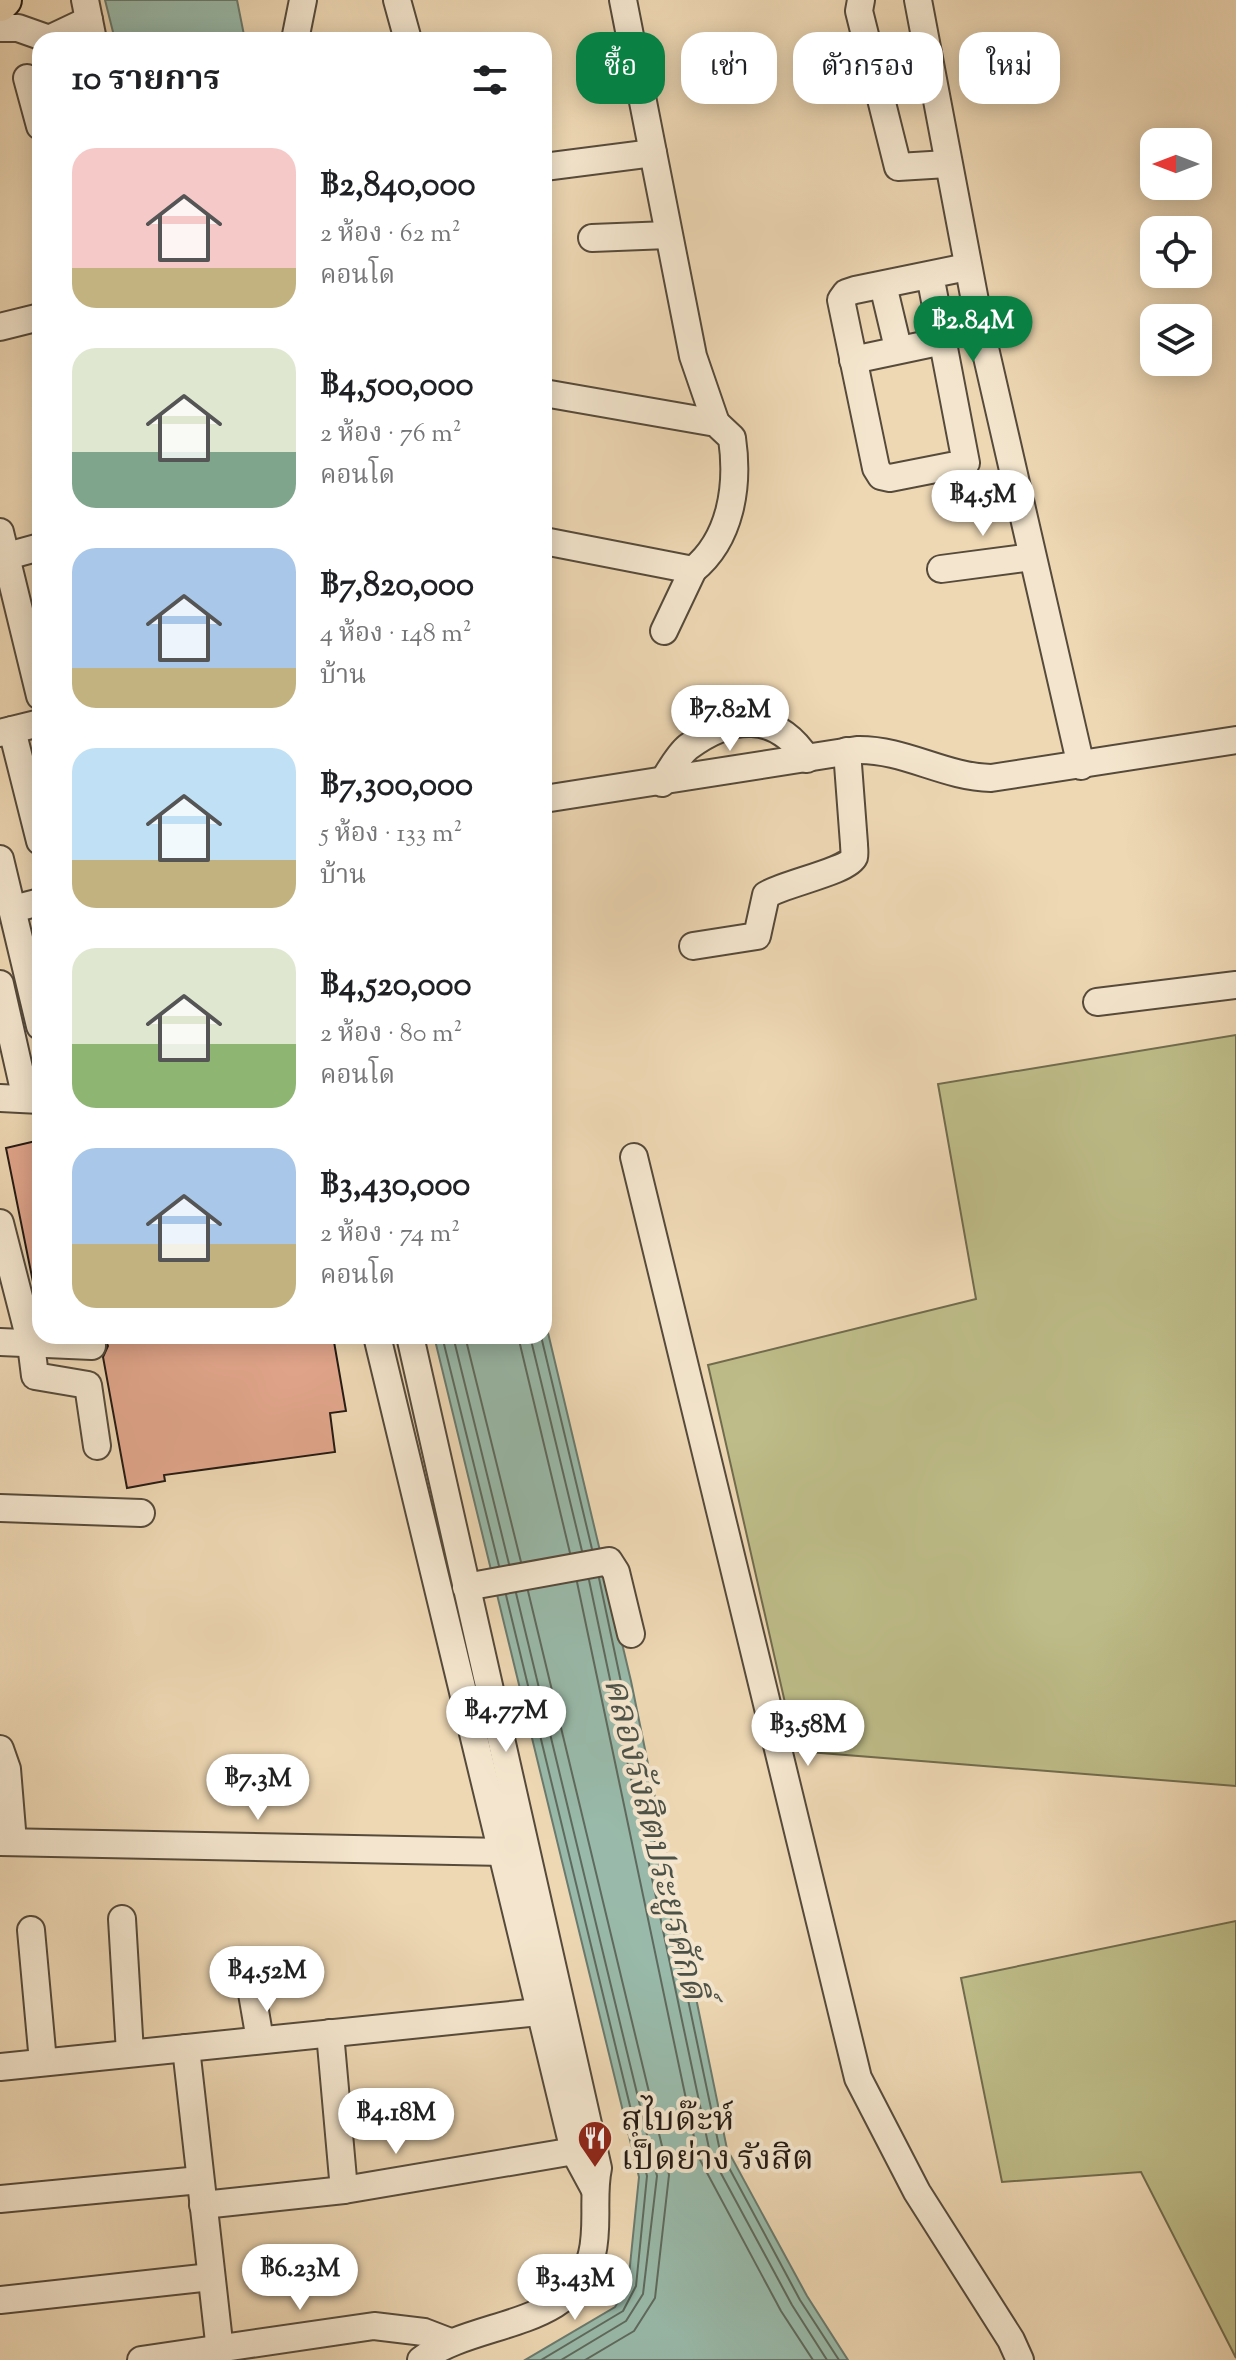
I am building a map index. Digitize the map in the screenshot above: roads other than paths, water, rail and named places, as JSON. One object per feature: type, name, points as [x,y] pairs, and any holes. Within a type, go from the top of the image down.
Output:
[{"type":"street","points":[[297,32],[303,0]]},
{"type":"street","points":[[397,0],[406,32]]},
{"type":"street","points":[[623,0],[693,356],[716,423],[732,438],[736,472],[723,535],[711,555],[693,570],[664,631]]},
{"type":"street","points":[[861,0],[859,11],[898,167],[947,164]]},
{"type":"street","points":[[918,0],[967,267],[1081,766]]},
{"type":"street","points":[[66,32],[89,20]]},
{"type":"street","points":[[0,28],[18,28],[32,33]]},
{"type":"street","points":[[27,78],[32,96]]},
{"type":"street","points":[[552,166],[653,153]]},
{"type":"street","points":[[592,238],[668,235]]},
{"type":"street","points":[[930,275],[966,463],[890,478],[881,476],[876,468],[841,300],[846,293],[967,267]]},
{"type":"street","points":[[883,285],[898,348]]},
{"type":"street","points":[[0,327],[32,319]]},
{"type":"street","points":[[853,360],[898,348],[943,341]]},
{"type":"street","points":[[552,394],[716,423]]},
{"type":"street","points":[[552,543],[693,570]]},
{"type":"street","points":[[32,547],[2,549],[32,665]]},
{"type":"street","points":[[941,569],[1032,557]]},
{"type":"street","points":[[662,783],[686,748],[731,724],[776,726],[796,741],[807,759]]},
{"type":"street","points":[[32,725],[6,732],[9,758],[32,820]]},
{"type":"street","points":[[552,798],[662,783],[847,751],[896,752],[967,778],[991,778],[1236,740]]},
{"type":"street","points":[[693,946],[757,936],[766,895],[798,880],[848,865],[854,857],[854,844],[847,751]]},
{"type":"street","points":[[0,859],[32,991]]},
{"type":"street","points":[[13,909],[32,904]]},
{"type":"street","points":[[0,984],[22,1099]]},
{"type":"street","points":[[1097,1002],[1236,985]]},
{"type":"street","points":[[634,1157],[858,2078],[917,2192],[1011,2340],[1020,2360]]},
{"type":"street","points":[[0,1223],[31,1344],[35,1376],[88,1385],[97,1446]]},
{"type":"street","points":[[0,1342],[92,1346]]},
{"type":"street","points":[[379,1344],[514,1848],[585,2149]]},
{"type":"street","points":[[412,1344],[475,1586],[539,2012],[585,2149],[598,2168],[594,2188],[593,2252],[585,2278],[575,2292],[528,2316],[450,2342],[421,2360]]},
{"type":"street","points":[[0,1508],[141,1513]]},
{"type":"street","points":[[475,1586],[605,1561],[612,1563],[631,1634]]},
{"type":"street","points":[[0,1749],[7,1769],[6,1842],[514,1848]]},
{"type":"street","points":[[122,1919],[130,2053]]},
{"type":"street","points":[[31,1930],[43,2062]]},
{"type":"street","points":[[249,1976],[260,2040]]},
{"type":"street","points":[[0,2067],[539,2012]]},
{"type":"street","points":[[330,2033],[344,2190]]},
{"type":"street","points":[[186,2048],[211,2277],[229,2353]]},
{"type":"street","points":[[0,2199],[344,2190],[585,2149]]},
{"type":"street","points":[[0,2300],[211,2277]]},
{"type":"street","points":[[141,2360],[229,2353],[374,2326],[424,2332],[450,2342]]},
{"type":"water","points":[[105,0],[237,0],[243,32],[113,32]]},
{"type":"water","name":"คลองรังสิตประยูรศักดิ์","points":[[436,1344],[551,1344],[631,1681],[727,2149],[807,2296],[848,2360],[525,2360],[615,2307],[628,2285],[639,2177]]},
{"type":"place","name":"สุไบด๊ะห์ เป็ดย่าง รังสิต","points":[[595,2169]]}]
